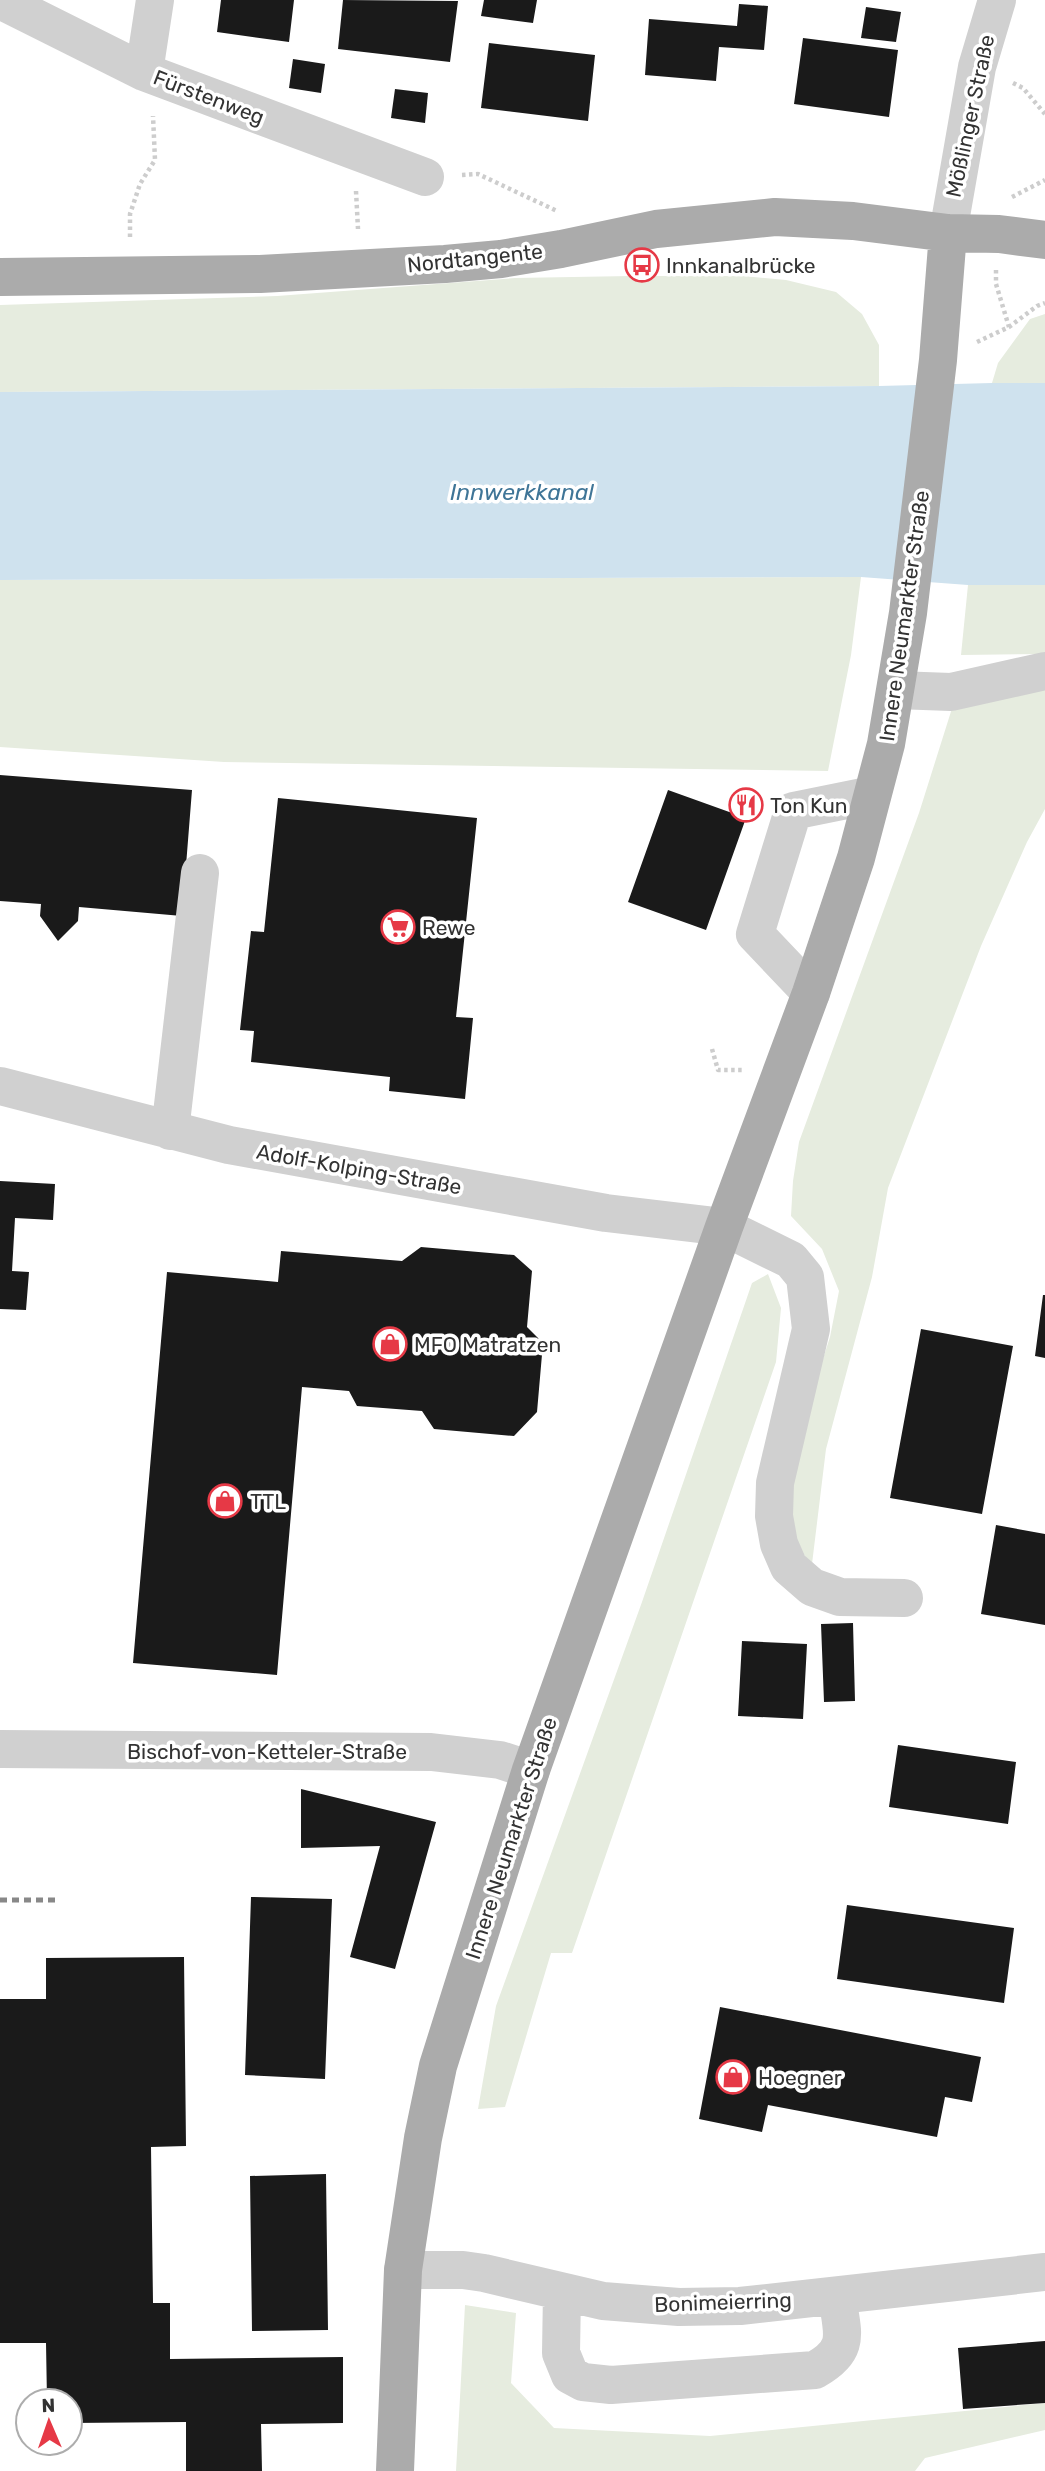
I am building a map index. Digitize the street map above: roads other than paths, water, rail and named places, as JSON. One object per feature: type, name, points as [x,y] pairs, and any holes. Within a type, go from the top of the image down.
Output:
[{"type":"main road","name":"Nordtangente","points":[[0,277],[260,274],[445,264],[561,249],[656,229],[775,217],[853,221],[947,233],[999,234],[1045,240]]},
{"type":"main road","name":"Innere Neumarkter Straße","points":[[395,2471],[403,2270],[423,2138],[438,2066],[531,1770],[724,1227],[811,993],[856,858],[886,744],[908,613],[939,360],[947,233]]},
{"type":"street","name":"Fürstenweg","points":[[0,0],[150,74],[425,177]]},
{"type":"street","points":[[150,74],[155,0]]},
{"type":"street","name":"Mößlinger Straße","points":[[947,233],[977,67],[996,0]]},
{"type":"street","points":[[896,690],[951,692],[1045,671]]},
{"type":"street","points":[[811,993],[755,934],[793,811],[872,795]]},
{"type":"street","points":[[170,1131],[200,873]]},
{"type":"street","name":"Adolf-Kolping-Straße","points":[[0,1086],[229,1145],[593,1211],[724,1227]]},
{"type":"street","points":[[724,1227],[791,1260],[805,1277],[810,1302],[811,1329],[775,1483],[774,1516],[779,1544],[789,1567],[812,1587],[840,1597],[904,1598]]},
{"type":"street","name":"Bischof-von-Ketteler-Straße","points":[[0,1749],[431,1752],[500,1760],[531,1770]]},
{"type":"street","name":"Bonimeierring","points":[[403,2270],[474,2271],[603,2301],[678,2307],[740,2306],[1045,2272]]},
{"type":"street","points":[[562,2292],[561,2353],[569,2375],[583,2382],[611,2385],[815,2370],[833,2360],[840,2351],[842,2332],[836,2296]]},
{"type":"water","name":"Innwerkkanal","points":[[1045,383],[1045,585],[968,585],[861,577],[0,580],[0,392]]},
{"type":"railway","points":[[0,1900],[58,1900]]},
{"type":"place","name":"Innkanalbrücke","points":[[642,265]]},
{"type":"place","name":"Ton Kun","points":[[746,805]]},
{"type":"place","name":"Rewe","points":[[398,927]]},
{"type":"place","name":"MFO Matratzen","points":[[390,1344]]},
{"type":"place","name":"TTL","points":[[225,1501]]},
{"type":"place","name":"Hoegner","points":[[733,2077]]}]
